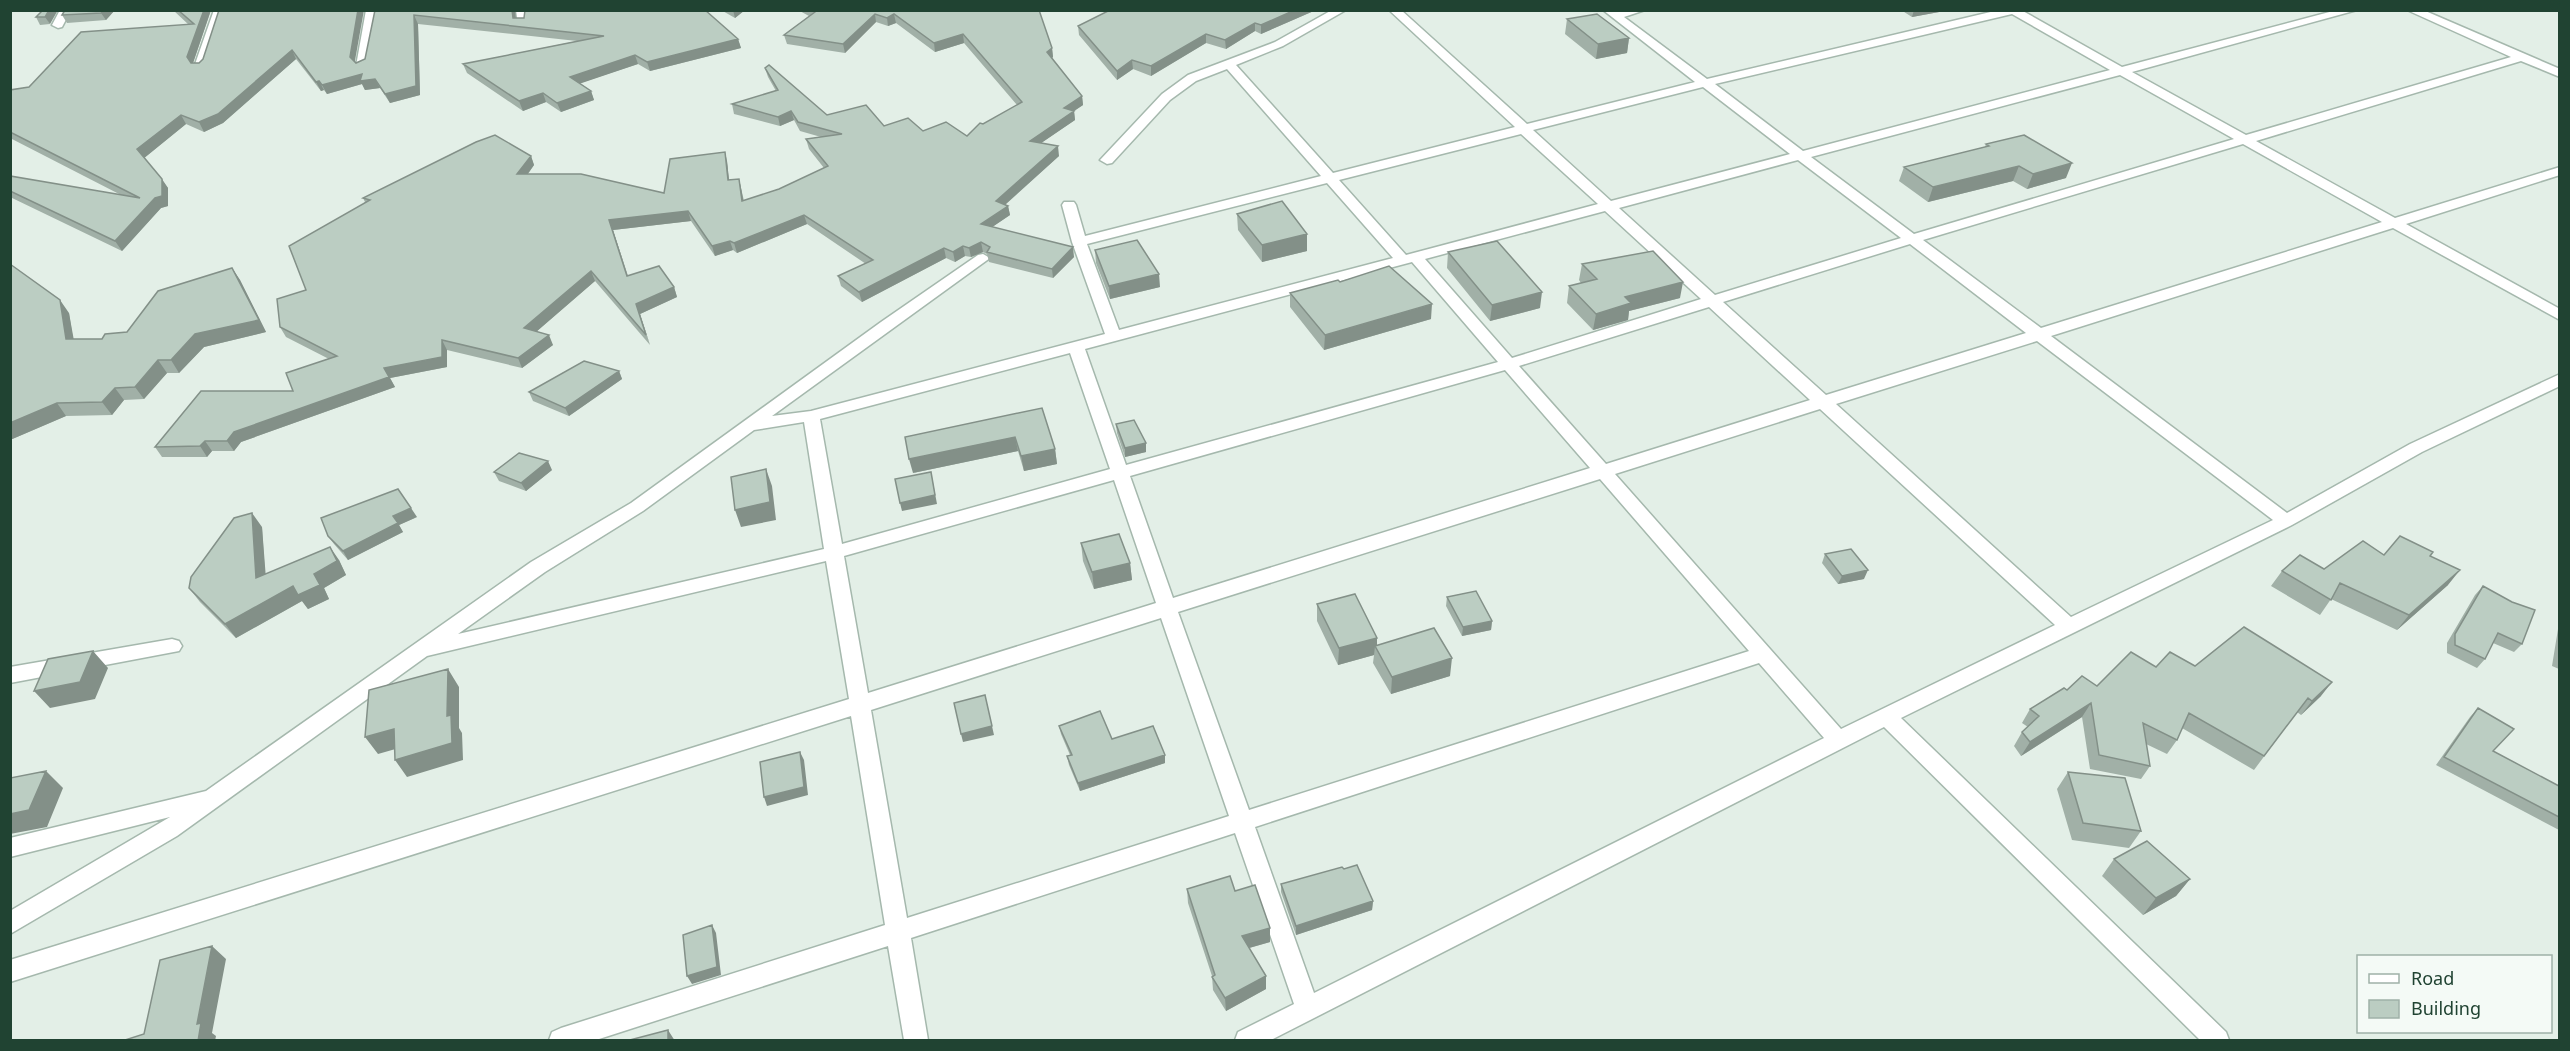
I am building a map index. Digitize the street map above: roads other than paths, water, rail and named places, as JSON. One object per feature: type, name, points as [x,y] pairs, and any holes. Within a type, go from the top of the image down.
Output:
[{"type":"street","points":[[58,25],[66,10]]},
{"type":"street","points":[[200,67],[220,10]]},
{"type":"street","points":[[362,66],[372,10]]},
{"type":"street","points":[[1107,160],[1166,97],[1192,78],[1280,44],[1341,10]]},
{"type":"street","points":[[1394,10],[2069,627]]},
{"type":"street","points":[[1612,13],[1640,10]]},
{"type":"street","points":[[750,424],[811,417],[2352,10]]},
{"type":"street","points":[[2412,10],[2559,74]]},
{"type":"street","points":[[1079,242],[1705,83],[2014,11],[2559,315]]},
{"type":"street","points":[[1612,13],[2286,521]]},
{"type":"street","points":[[421,650],[833,554],[1508,364],[1912,239],[2523,57]]},
{"type":"street","points":[[1229,64],[1332,179],[1508,364],[1838,740]]},
{"type":"street","points":[[10,971],[2559,171]]},
{"type":"street","points":[[1069,205],[1079,242],[1113,337]]},
{"type":"street","points":[[10,924],[169,829],[538,567],[637,507],[885,325],[983,258]]},
{"type":"street","points":[[1076,347],[1308,1010]]},
{"type":"street","points":[[1247,1041],[1838,740],[2286,521],[2416,448],[2559,379]]},
{"type":"street","points":[[811,417],[916,1041]]},
{"type":"street","points":[[10,675],[172,646]]},
{"type":"street","points":[[561,1041],[1763,654]]},
{"type":"street","points":[[1886,716],[2217,1041]]},
{"type":"street","points":[[10,848],[214,797]]}]
